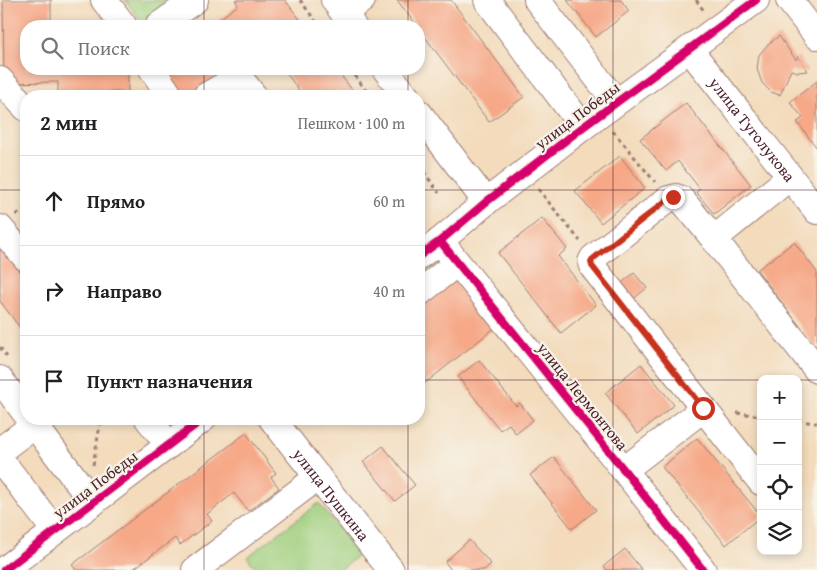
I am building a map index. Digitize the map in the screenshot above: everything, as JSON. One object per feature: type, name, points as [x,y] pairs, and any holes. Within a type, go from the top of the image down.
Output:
[{"type":"street","points":[[104,0],[119,20]]},
{"type":"street","points":[[167,20],[195,0]]},
{"type":"street","points":[[486,0],[583,127]]},
{"type":"street","points":[[537,0],[612,114]]},
{"type":"street","points":[[789,0],[817,36]]},
{"type":"street","name":"улица Победы","points":[[425,252],[583,127],[612,114],[739,5]]},
{"type":"street","name":"улица Туголукова","points":[[691,48],[697,59],[817,211]]},
{"type":"street","points":[[156,75],[166,90]]},
{"type":"street","points":[[390,75],[401,90]]},
{"type":"street","points":[[216,90],[239,77],[249,90]]},
{"type":"street","points":[[0,80],[20,102]]},
{"type":"street","points":[[425,121],[486,202]]},
{"type":"street","points":[[714,239],[790,177]]},
{"type":"street","points":[[757,477],[592,266],[591,262],[668,199],[676,197],[681,199],[817,370]]},
{"type":"street","points":[[0,228],[20,251]]},
{"type":"street","name":"улица Лермонтова","points":[[440,241],[703,570]]},
{"type":"street","points":[[425,288],[458,263]]},
{"type":"street","points":[[0,379],[20,406]]},
{"type":"street","points":[[624,470],[703,408]]},
{"type":"street","points":[[0,453],[24,425]]},
{"type":"street","points":[[34,425],[93,503]]},
{"type":"street","points":[[153,425],[168,445]]},
{"type":"street","name":"улица Победы","points":[[11,568],[55,531],[195,425]]},
{"type":"street","name":"улица Пушкина","points":[[277,425],[390,570]]},
{"type":"street","points":[[0,459],[55,531]]},
{"type":"street","points":[[195,570],[318,477]]},
{"type":"path","points":[[300,0],[315,20]]},
{"type":"path","points":[[354,75],[366,90]]},
{"type":"path","points":[[612,114],[668,199]]},
{"type":"path","points":[[425,173],[439,193]]},
{"type":"path","points":[[534,185],[594,258]]},
{"type":"path","points":[[802,421],[817,423]]},
{"type":"path","points":[[92,468],[101,425]]},
{"type":"green space","points":[[125,0],[175,0],[150,20],[140,20]]},
{"type":"green space","points":[[319,503],[359,555],[340,570],[257,570],[247,557]]},
{"type":"building","points":[[3,0],[51,0],[51,20],[20,20],[20,75],[128,75],[128,90],[58,90],[58,82],[4,83]]},
{"type":"building","points":[[235,0],[285,0],[300,20],[218,20],[238,5]]},
{"type":"building","points":[[397,0],[451,0],[524,97],[489,122],[425,37],[425,20],[412,20]]},
{"type":"building","points":[[567,0],[621,0],[629,11],[596,37]]},
{"type":"building","points":[[779,36],[796,60],[798,56],[808,71],[798,72],[791,70],[780,95],[771,92],[762,83],[757,69],[759,55],[768,44]]},
{"type":"building","points":[[168,75],[217,75],[197,90],[179,90]]},
{"type":"building","points":[[288,75],[341,75],[352,90],[299,90]]},
{"type":"building","points":[[817,81],[817,148],[797,122],[803,118],[790,102]]},
{"type":"building","points":[[686,103],[751,185],[714,214],[696,192],[700,189],[678,161],[666,171],[640,139]]},
{"type":"building","points":[[620,156],[645,188],[601,223],[575,191]]},
{"type":"building","points":[[542,218],[567,249],[558,256],[596,305],[561,333],[498,253]]},
{"type":"building","points":[[794,242],[817,272],[817,349],[757,270]]},
{"type":"building","points":[[3,249],[20,271],[20,328],[0,301],[0,251]]},
{"type":"building","points":[[634,273],[647,288],[631,301],[618,286]]},
{"type":"building","points":[[456,276],[496,327],[425,383],[425,300]]},
{"type":"building","points":[[479,360],[516,406],[520,403],[533,420],[516,434],[509,424],[500,430],[458,377]]},
{"type":"building","points":[[641,364],[674,405],[638,434],[605,393]]},
{"type":"building","points":[[246,433],[276,473],[271,477],[279,488],[248,511],[234,493],[207,514],[212,521],[180,545],[175,538],[132,570],[76,570],[72,565]]},
{"type":"building","points":[[697,438],[757,511],[757,519],[726,545],[662,467]]},
{"type":"building","points":[[383,446],[415,485],[395,501],[363,462]]},
{"type":"building","points":[[554,457],[596,510],[572,529],[530,475]]},
{"type":"building","points":[[469,540],[491,564],[484,570],[451,570],[445,562]]},
{"type":"building","points":[[625,549],[642,570],[607,570],[604,566]]},
{"type":"cycle path","points":[[425,252],[583,127],[756,0]]},
{"type":"cycle path","points":[[440,241],[703,570]]},
{"type":"cycle path","points":[[4,570],[195,425]]},
{"type":"route","points":[[673,197],[668,199],[591,262],[592,266],[703,408]]}]
